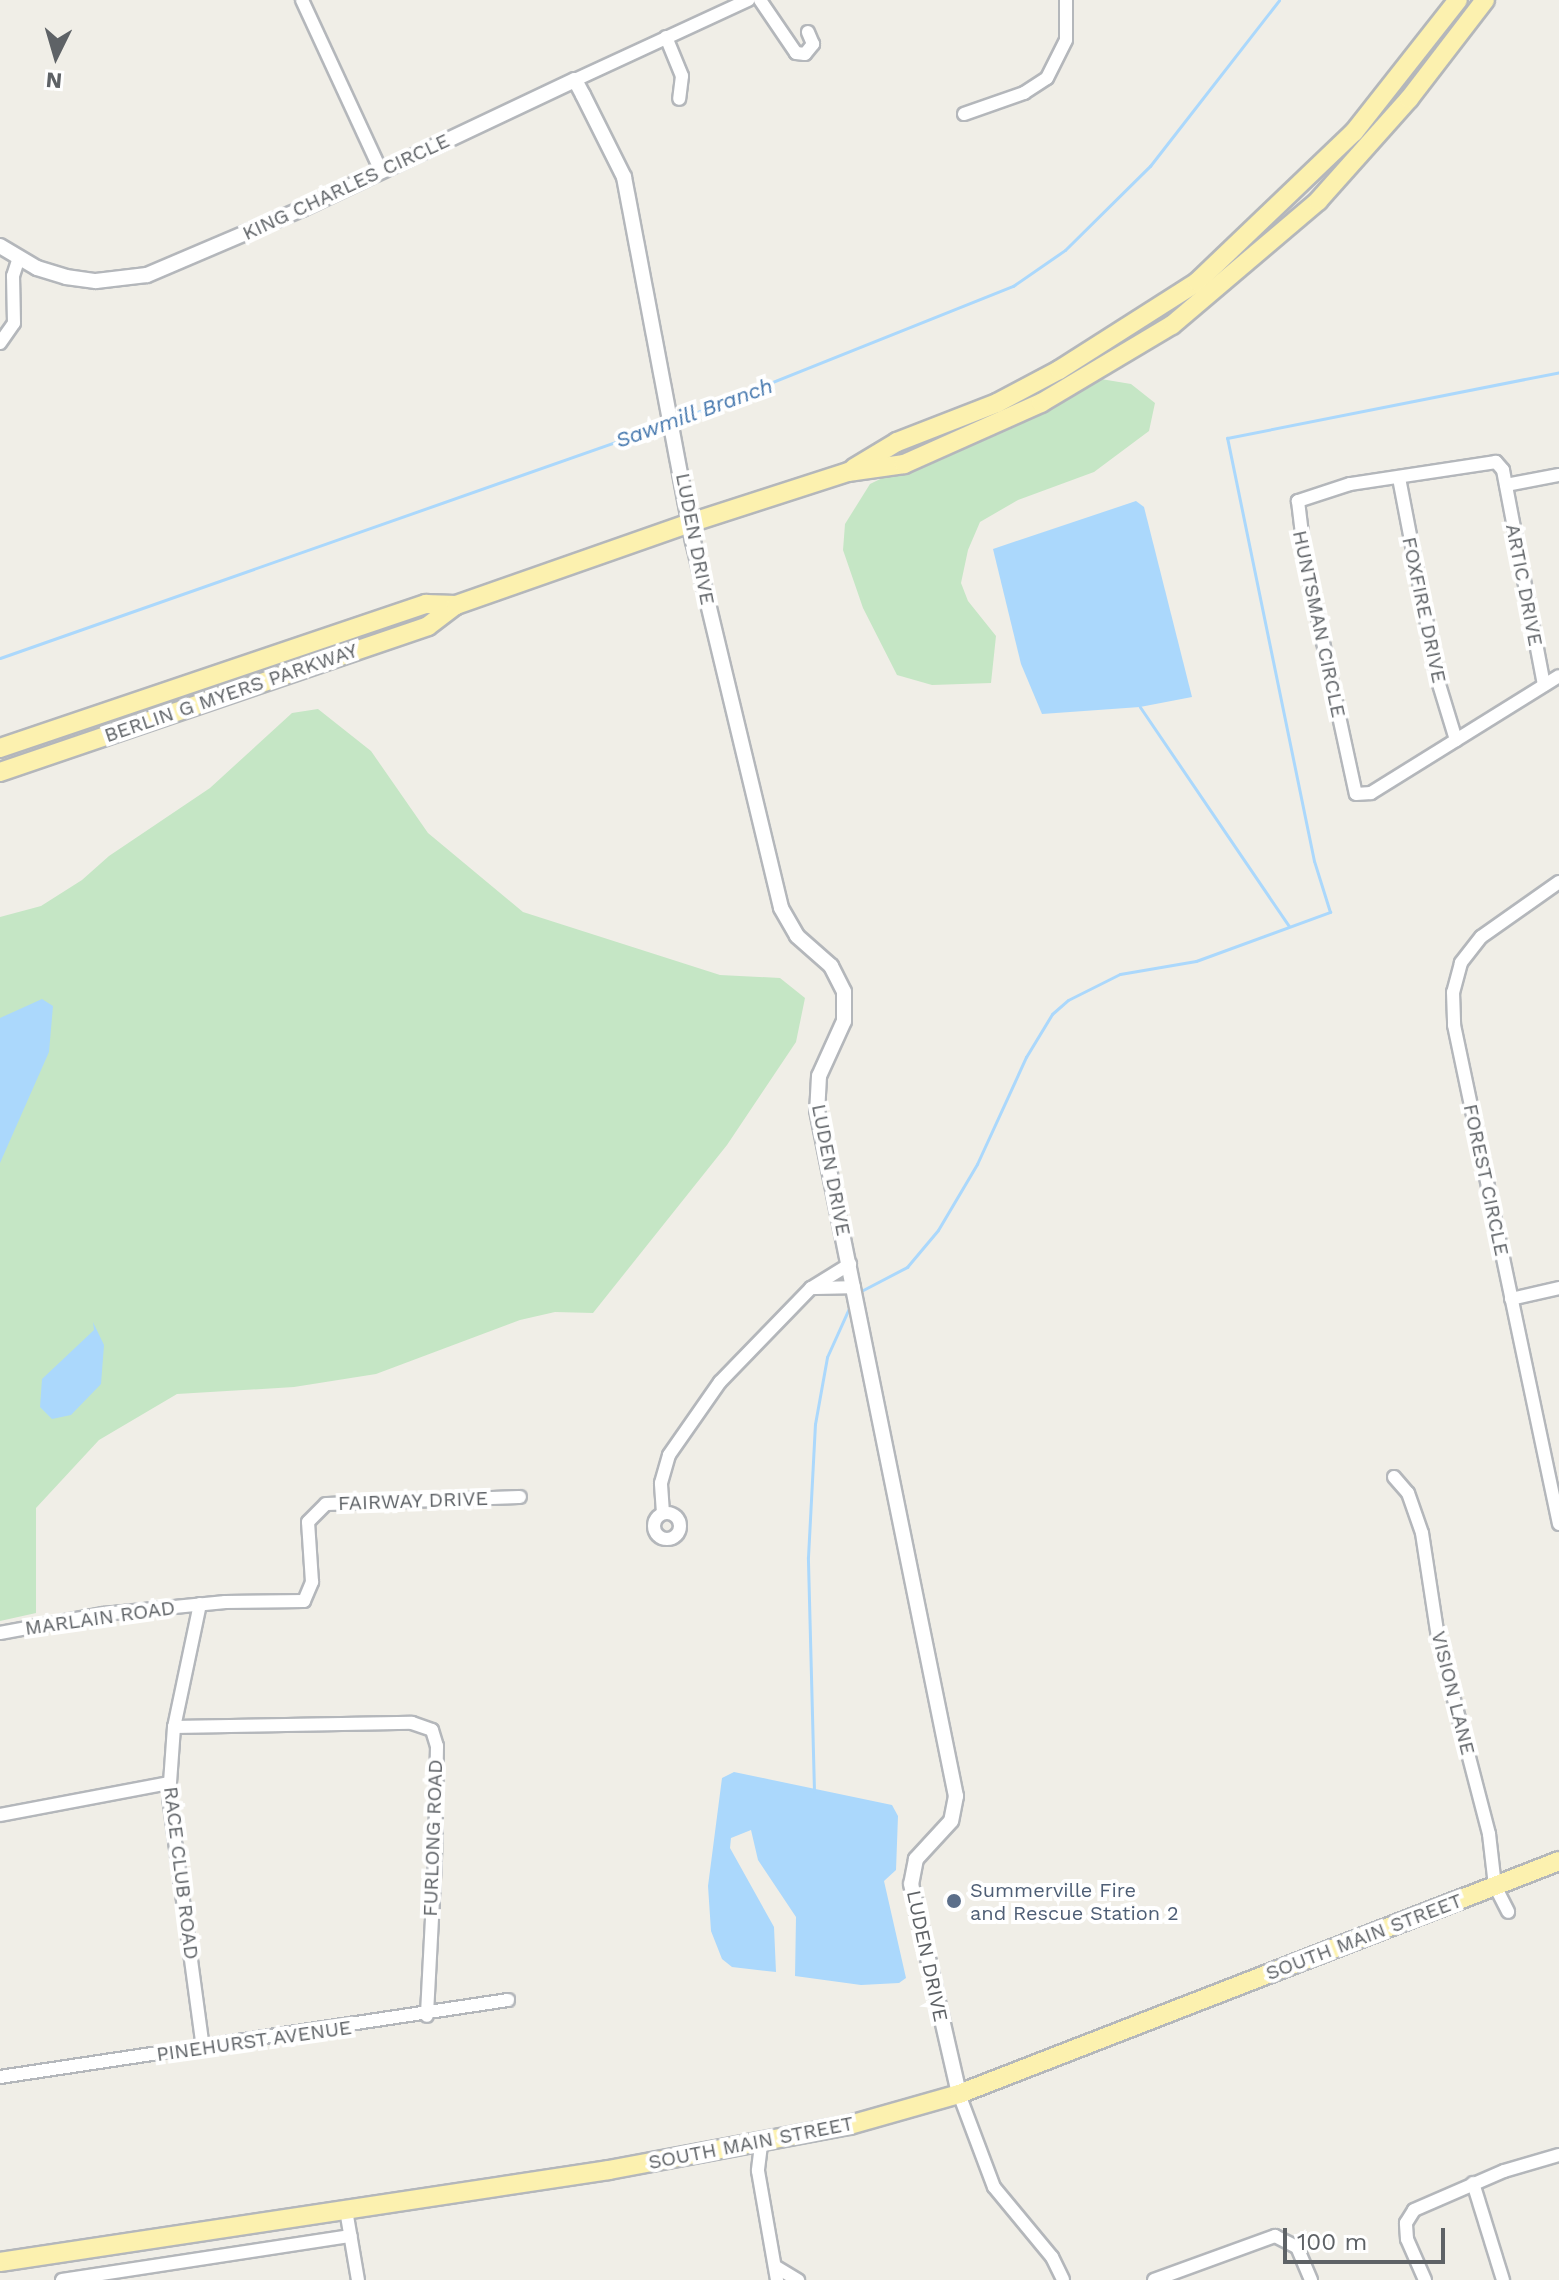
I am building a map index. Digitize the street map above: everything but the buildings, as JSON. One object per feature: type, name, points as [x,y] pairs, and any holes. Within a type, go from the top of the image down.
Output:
[{"type":"main road","name":"BERLIN G MYERS PARKWAY","points":[[848,472],[897,442],[997,403],[1059,370],[1197,282],[1354,132],[1458,0]]},
{"type":"main road","name":"BERLIN G MYERS PARKWAY","points":[[0,772],[428,626],[456,605],[690,523],[848,472],[904,464],[978,433],[1065,390],[1172,325],[1329,189],[1409,99],[1485,0]]},
{"type":"main road","name":"BERLIN G MYERS PARKWAY","points":[[0,748],[426,604],[456,605]]},
{"type":"main road","name":"SOUTH MAIN STREET","points":[[0,2262],[761,2145],[959,2094],[1559,1861]]},
{"type":"street","points":[[302,0],[381,171]]},
{"type":"street","name":"KING CHARLES CIRCLE","points":[[0,246],[50,273],[81,280],[147,275],[381,171],[748,0]]},
{"type":"street","points":[[760,0],[796,53],[805,54],[813,44],[808,32]]},
{"type":"street","points":[[964,114],[1024,93],[1047,78],[1066,40],[1066,0]]},
{"type":"street","points":[[666,37],[682,76],[679,99]]},
{"type":"street","name":"LUDEN DRIVE","points":[[575,80],[624,177],[690,523],[781,908],[797,936],[831,966],[844,992],[844,1021],[824,1062],[817,1093],[956,1796],[951,1821],[916,1859],[911,1884],[959,2094]]},
{"type":"street","points":[[0,343],[14,323],[12,284],[19,257]]},
{"type":"street","name":"HUNTSMAN CIRCLE","points":[[1506,485],[1503,470],[1488,461],[1350,484],[1298,501],[1354,790],[1371,793],[1559,676]]},
{"type":"street","points":[[1506,485],[1559,475]]},
{"type":"street","name":"FOXFIRE DRIVE","points":[[1399,478],[1438,681],[1456,740]]},
{"type":"street","name":"ARTIC DRIVE","points":[[1506,485],[1544,685]]},
{"type":"street","name":"FOREST CIRCLE","points":[[1559,882],[1515,908],[1475,943],[1461,963],[1453,992],[1454,1025],[1559,1524]]},
{"type":"street","points":[[663,1513],[661,1483],[669,1455],[739,1359],[811,1288],[850,1264]]},
{"type":"street","points":[[811,1288],[854,1287]]},
{"type":"street","points":[[1511,1299],[1559,1288]]},
{"type":"street","name":"VISION LANE","points":[[1394,1477],[1408,1493],[1422,1533],[1438,1638],[1489,1834],[1495,1886],[1508,1912]]},
{"type":"street","name":"FAIRWAY DRIVE","points":[[200,1604],[304,1601],[312,1582],[308,1522],[326,1504],[520,1497]]},
{"type":"street","name":"MARLAIN ROAD","points":[[0,1633],[103,1614],[200,1604]]},
{"type":"street","name":"RACE CLUB ROAD","points":[[200,1604],[174,1727],[169,1783],[203,2048]]},
{"type":"street","name":"FURLONG ROAD","points":[[174,1727],[412,1723],[432,1730],[437,1746],[435,1861],[427,2016]]},
{"type":"street","points":[[0,1815],[169,1783]]},
{"type":"street","name":"PINEHURST AVENUE","points":[[0,2077],[427,2016],[508,2000]]},
{"type":"street","points":[[959,2094],[994,2187],[1052,2257],[1063,2280]]},
{"type":"street","points":[[761,2145],[758,2171],[776,2274],[798,2280]]},
{"type":"street","points":[[1425,2280],[1407,2239],[1409,2215],[1473,2183],[1559,2155]]},
{"type":"street","points":[[1473,2183],[1503,2280]]},
{"type":"street","points":[[346,2210],[358,2280]]},
{"type":"street","points":[[62,2280],[149,2274],[351,2236]]},
{"type":"street","points":[[1154,2280],[1275,2236],[1297,2247],[1311,2280]]},
{"type":"green space","points":[[1101,379],[1131,384],[1155,403],[1149,431],[1094,472],[1018,500],[980,522],[968,550],[961,583],[968,601],[996,636],[991,683],[932,685],[897,675],[863,608],[843,550],[845,524],[870,484],[1074,384]]},
{"type":"green space","points":[[318,709],[371,751],[428,833],[523,912],[720,975],[780,978],[805,998],[796,1042],[727,1145],[593,1313],[555,1312],[520,1320],[376,1374],[294,1387],[177,1394],[99,1440],[36,1508],[36,1613],[0,1621],[0,917],[41,906],[82,880],[109,856],[210,788],[292,713]]},
{"type":"water","points":[[1136,501],[1144,507],[1192,697],[1140,707],[1042,714],[1021,664],[993,549]]},
{"type":"water","points":[[42,999],[53,1006],[49,1052],[0,1163],[0,1018]]},
{"type":"water","points":[[93,1322],[104,1345],[101,1384],[71,1415],[52,1419],[40,1407],[42,1379],[94,1330]]},
{"type":"water","points":[[734,1772],[892,1805],[898,1816],[896,1870],[884,1881],[906,1978],[899,1983],[861,1985],[795,1976],[796,1917],[758,1860],[751,1830],[731,1838],[730,1848],[774,1927],[776,1972],[732,1967],[722,1959],[711,1931],[708,1886],[722,1778]]},
{"type":"waterway","name":"Sawmill Branch","points":[[675,421],[1013,286],[1065,250],[1150,166],[1279,0]]},
{"type":"waterway","points":[[863,1290],[907,1267],[938,1230],[977,1164],[1026,1057],[1052,1014],[1068,1000],[1120,974],[1196,961],[1330,912],[1314,861],[1227,438],[1559,372]]},
{"type":"waterway","name":"Sawmill Branch","points":[[0,658],[664,425]]},
{"type":"waterway","points":[[1140,707],[1289,926]]},
{"type":"waterway","points":[[814,1791],[808,1557],[815,1424],[827,1357],[850,1306]]},
{"type":"place","name":"Summerville Fire and Rescue Station 2","points":[[954,1901]]}]
